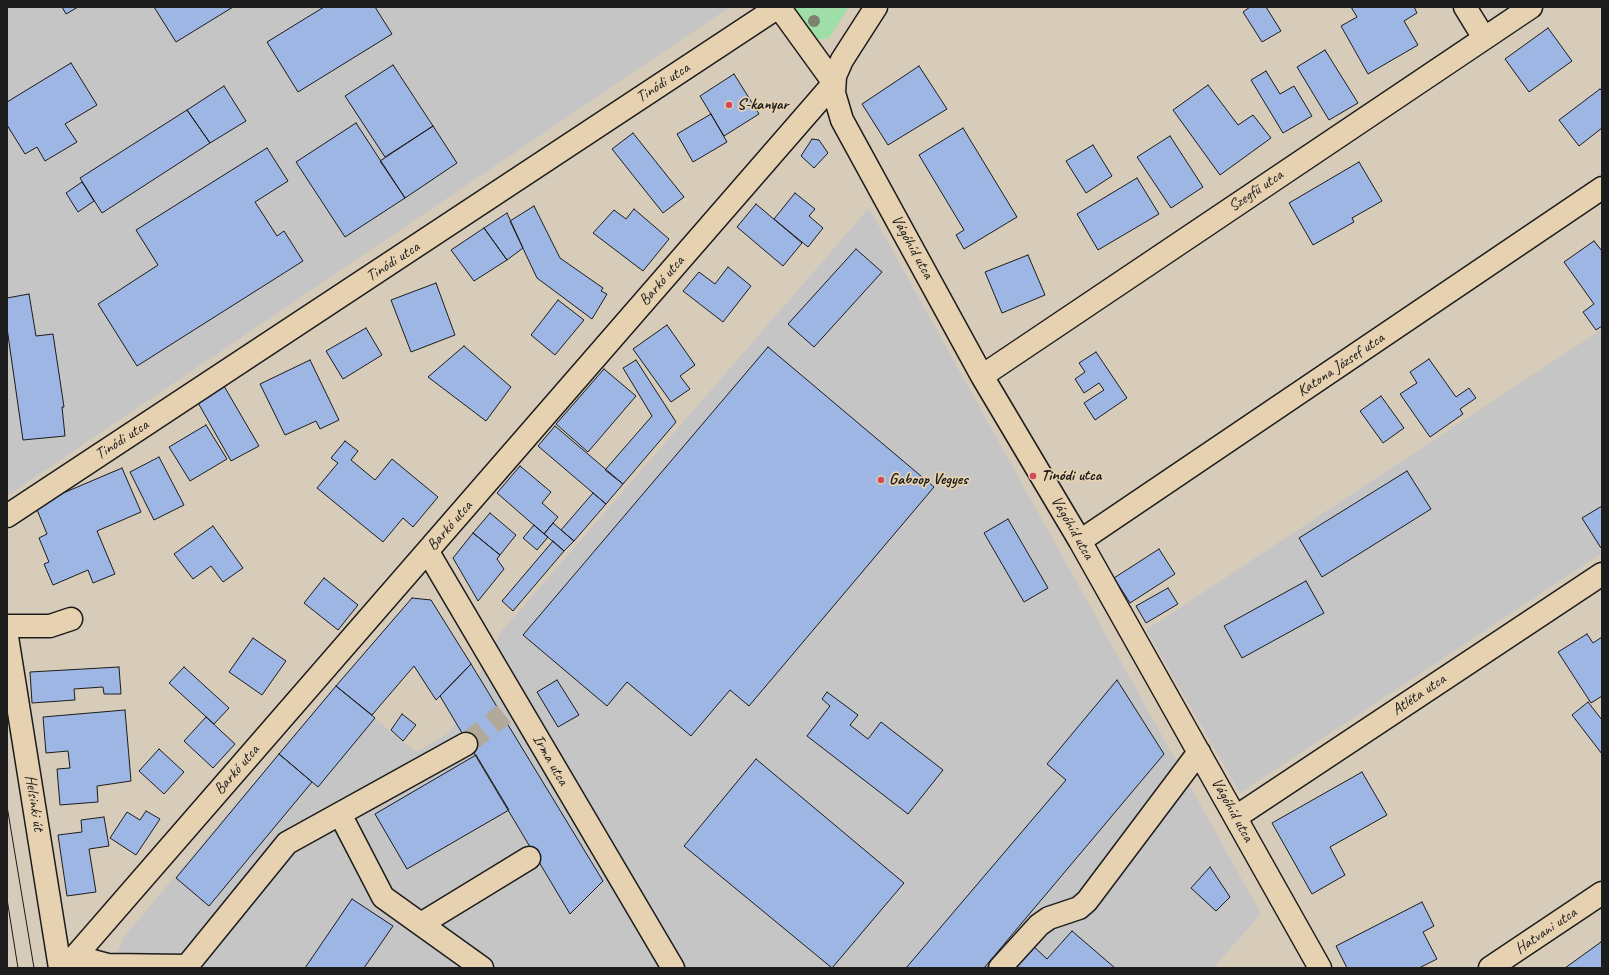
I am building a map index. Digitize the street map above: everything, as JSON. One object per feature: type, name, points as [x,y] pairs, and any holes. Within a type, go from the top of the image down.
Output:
[{"type":"street","name":"Vágóhíd utca","points":[[778,7],[834,83],[834,93],[842,120],[982,376],[1080,541],[1320,968]]},
{"type":"street","name":"Tinódi utca","points":[[7,516],[778,7]]},
{"type":"street","points":[[834,83],[835,76],[842,60],[876,7]]},
{"type":"street","points":[[1465,7],[1484,38]]},
{"type":"street","name":"Szegfű utca","points":[[982,376],[1531,7]]},
{"type":"street","name":"Barkó utca","points":[[67,964],[428,552],[834,83]]},
{"type":"street","name":"Katona József utca","points":[[1080,541],[1602,188]]},
{"type":"street","name":"Irma utca","points":[[428,552],[510,709],[673,968]]},
{"type":"street","name":"Atléta utca","points":[[1236,817],[1602,574]]},
{"type":"street","points":[[7,626],[50,626],[70,619]]},
{"type":"street","name":"Helsinki út","points":[[7,637],[67,964]]},
{"type":"street","points":[[67,964],[188,967],[287,843],[466,744]]},
{"type":"street","points":[[1000,968],[1039,925],[1049,918],[1079,908],[1087,901],[1199,752]]},
{"type":"street","points":[[340,814],[384,896],[482,968]]},
{"type":"street","points":[[421,924],[529,858]]},
{"type":"street","name":"Hatvani utca","points":[[1490,968],[1602,893]]},
{"type":"shaded area","points":[[7,7],[730,7],[7,496]]},
{"type":"shaded area","points":[[869,208],[1261,914],[1213,968],[110,968],[124,937],[335,686],[416,752],[449,733],[501,632]]},
{"type":"shaded area","points":[[1602,329],[1602,553],[1240,793],[1146,630]]},
{"type":"green space","points":[[796,7],[849,7],[828,39],[813,39],[794,15]]},
{"type":"building","points":[[62,7],[78,7],[66,14]]},
{"type":"building","points":[[154,7],[233,7],[176,42]]},
{"type":"building","points":[[324,7],[375,7],[392,34],[298,92],[267,42]]},
{"type":"building","points":[[1250,7],[1266,7],[1281,31],[1262,42],[1243,12]]},
{"type":"building","points":[[1351,7],[1414,7],[1417,13],[1404,21],[1418,45],[1368,74],[1341,26],[1357,17]]},
{"type":"building","points":[[1548,28],[1572,61],[1529,92],[1505,59]]},
{"type":"building","points":[[1325,50],[1358,103],[1329,120],[1297,67]]},
{"type":"building","points":[[71,63],[97,105],[65,124],[77,142],[45,161],[37,147],[25,154],[7,125],[7,102]]},
{"type":"building","points":[[393,65],[433,126],[385,157],[345,96]]},
{"type":"building","points":[[919,66],[947,109],[888,145],[862,104]]},
{"type":"building","points":[[1266,71],[1280,94],[1294,86],[1312,116],[1283,133],[1251,80]]},
{"type":"building","name":"S-kanyar","points":[[734,74],[759,114],[724,136],[700,96]]},
{"type":"building","points":[[1208,85],[1238,125],[1253,115],[1271,138],[1220,175],[1173,110]]},
{"type":"building","points":[[224,86],[246,121],[210,143],[187,110]]},
{"type":"building","points":[[1600,89],[1602,91],[1602,128],[1579,146],[1559,120]]},
{"type":"building","points":[[187,110],[210,143],[102,213],[80,178]]},
{"type":"building","points":[[711,114],[727,142],[693,162],[677,134]]},
{"type":"building","points":[[356,123],[405,198],[345,237],[296,162]]},
{"type":"building","points":[[433,126],[457,163],[405,198],[380,161]]},
{"type":"building","points":[[963,128],[1017,217],[964,249],[956,235],[964,230],[919,155]]},
{"type":"building","points":[[633,133],[684,197],[663,213],[612,149]]},
{"type":"building","points":[[1170,136],[1203,187],[1171,208],[1137,157]]},
{"type":"building","points":[[812,139],[819,140],[828,153],[814,168],[801,156]]},
{"type":"building","points":[[1093,145],[1112,176],[1086,193],[1066,161]]},
{"type":"building","points":[[267,148],[288,181],[255,202],[277,236],[284,231],[303,261],[137,366],[98,304],[158,265],[136,230]]},
{"type":"building","points":[[1359,162],[1382,201],[1352,218],[1354,222],[1313,245],[1289,203]]},
{"type":"building","points":[[1137,178],[1159,214],[1098,250],[1077,214]]},
{"type":"building","points":[[82,182],[94,201],[78,212],[66,193]]},
{"type":"building","points":[[795,193],[815,209],[809,216],[823,228],[808,247],[774,219]]},
{"type":"building","points":[[756,204],[802,243],[783,266],[737,227]]},
{"type":"building","points":[[534,206],[560,258],[603,288],[601,291],[607,294],[592,319],[537,278],[510,221]]},
{"type":"building","points":[[634,209],[669,239],[643,271],[593,233],[614,210],[626,219]]},
{"type":"building","points":[[507,213],[523,248],[507,260],[484,228]]},
{"type":"building","points":[[484,228],[507,260],[474,281],[451,250]]},
{"type":"building","points":[[1594,241],[1602,251],[1602,326],[1596,330],[1583,312],[1594,304],[1564,262]]},
{"type":"building","points":[[856,249],[882,272],[814,347],[788,324]]},
{"type":"building","points":[[1028,255],[1045,295],[1002,313],[985,272]]},
{"type":"building","points":[[728,267],[751,286],[723,322],[683,291],[699,272],[715,284]]},
{"type":"building","points":[[436,283],[455,335],[411,352],[391,300]]},
{"type":"building","points":[[29,294],[36,336],[53,334],[64,407],[62,407],[65,436],[23,440],[7,328],[7,298]]},
{"type":"building","points":[[558,300],[584,320],[555,355],[531,335]]},
{"type":"building","points":[[667,325],[695,365],[680,376],[690,389],[671,402],[633,349]]},
{"type":"building","points":[[366,328],[382,355],[343,379],[326,351]]},
{"type":"building","points":[[464,346],[511,387],[486,421],[428,377]]},
{"type":"building","points":[[768,347],[934,487],[749,706],[730,690],[691,736],[627,682],[607,706],[523,635]]},
{"type":"building","points":[[1096,352],[1127,398],[1095,420],[1084,403],[1104,390],[1099,383],[1084,393],[1075,379],[1085,372],[1079,363]]},
{"type":"building","points":[[1429,359],[1456,397],[1469,388],[1476,398],[1460,409],[1463,414],[1430,437],[1400,394],[1417,383],[1410,372]]},
{"type":"building","points":[[310,360],[339,420],[320,429],[316,421],[285,435],[260,384]]},
{"type":"building","points":[[636,360],[676,422],[623,484],[605,470],[652,416],[623,368]]},
{"type":"building","points":[[604,369],[636,396],[588,452],[556,424]]},
{"type":"building","points":[[224,386],[259,446],[231,461],[197,401]]},
{"type":"building","points":[[1381,396],[1404,428],[1383,443],[1360,411]]},
{"type":"building","points":[[206,425],[227,459],[190,481],[169,447]]},
{"type":"building","points":[[555,426],[623,484],[606,504],[538,446]]},
{"type":"building","points":[[345,441],[358,451],[351,460],[375,480],[392,459],[438,497],[413,527],[403,518],[383,542],[317,488],[338,463],[331,458]]},
{"type":"building","points":[[159,457],[184,505],[154,520],[130,472]]},
{"type":"building","points":[[520,466],[551,492],[542,503],[558,517],[544,534],[497,493]]},
{"type":"building","points":[[122,468],[141,512],[97,531],[115,574],[93,583],[88,570],[53,585],[44,564],[49,562],[39,538],[47,534],[35,505]]},
{"type":"building","points":[[1407,471],[1431,509],[1322,577],[1299,538]]},
{"type":"building","points":[[593,493],[606,504],[574,541],[561,530]]},
{"type":"building","points":[[1602,506],[1602,547],[1601,548],[1582,518]]},
{"type":"building","points":[[490,513],[516,535],[500,555],[473,533]]},
{"type":"building","points":[[1008,519],[1048,588],[1024,602],[984,533]]},
{"type":"building","points":[[553,523],[574,541],[564,551],[544,534]]},
{"type":"building","points":[[534,525],[548,537],[537,550],[523,538]]},
{"type":"building","points":[[213,526],[243,568],[223,582],[211,566],[193,579],[174,554]]},
{"type":"building","points":[[473,533],[500,555],[497,559],[504,569],[478,601],[453,558]]},
{"type":"building","points":[[553,541],[564,551],[513,611],[502,601]]},
{"type":"building","points":[[1159,549],[1175,574],[1130,603],[1114,578]]},
{"type":"building","points":[[324,578],[358,605],[338,630],[304,603]]},
{"type":"building","points":[[1306,581],[1324,613],[1242,658],[1224,626]]},
{"type":"building","points":[[1168,588],[1178,604],[1146,623],[1136,606]]},
{"type":"building","points":[[412,598],[431,600],[471,664],[436,700],[414,666],[372,715],[336,686]]},
{"type":"building","points":[[1587,634],[1593,643],[1602,637],[1602,696],[1591,703],[1558,652]]},
{"type":"building","points":[[253,638],[286,661],[262,695],[229,672]]},
{"type":"building","points":[[471,664],[603,881],[570,914],[440,696]]},
{"type":"building","points":[[119,667],[121,694],[104,694],[103,687],[74,689],[75,700],[32,703],[30,672]]},
{"type":"building","points":[[184,667],[229,708],[214,724],[169,683]]},
{"type":"building","points":[[557,680],[579,715],[558,727],[537,692]]},
{"type":"building","points":[[1117,680],[1164,754],[984,968],[906,968],[1066,780],[1047,764]]},
{"type":"building","points":[[336,686],[375,718],[318,787],[279,754]]},
{"type":"building","points":[[827,692],[858,715],[850,725],[868,739],[881,722],[943,770],[908,814],[807,736],[830,706],[822,699]]},
{"type":"building","points":[[1588,702],[1602,720],[1602,754],[1572,715]]},
{"type":"building","points":[[125,710],[131,781],[97,786],[98,802],[60,805],[57,769],[70,768],[68,751],[46,753],[43,717]]},
{"type":"building","points":[[402,714],[416,725],[403,741],[391,730]]},
{"type":"building","points":[[206,717],[235,744],[213,768],[184,741]]},
{"type":"building","points":[[159,749],[184,772],[164,794],[139,771]]},
{"type":"building","points":[[279,754],[312,782],[209,906],[176,878]]},
{"type":"building","points":[[476,755],[509,810],[407,869],[375,814]]},
{"type":"building","points":[[756,759],[904,883],[832,968],[684,846]]},
{"type":"building","points":[[1362,772],[1387,815],[1330,847],[1345,875],[1312,894],[1272,823]]},
{"type":"building","points":[[146,811],[160,819],[136,855],[110,838],[127,812],[140,820]]},
{"type":"building","points":[[104,817],[109,846],[89,849],[96,892],[67,896],[58,835],[82,832],[81,820]]},
{"type":"building","points":[[1210,867],[1230,897],[1216,911],[1191,888]]},
{"type":"building","points":[[352,899],[393,926],[364,968],[305,968]]},
{"type":"building","points":[[1422,902],[1434,926],[1423,932],[1437,959],[1419,968],[1347,968],[1336,946]]},
{"type":"building","points":[[1072,931],[1115,968],[1010,968],[1031,944],[1047,959]]},
{"type":"building","points":[[1601,942],[1602,968],[1565,968]]},
{"type":"tunnel","points":[[466,744],[504,714]]},
{"type":"tram line","points":[[7,806],[34,968]]},
{"type":"tram line","points":[[7,899],[18,968]]},
{"type":"place","name":"S-kanyar","points":[[729,105]]},
{"type":"place","name":"Tinódi utca","points":[[1033,476]]},
{"type":"place","name":"Gaboop Vegyes","points":[[881,480]]}]
